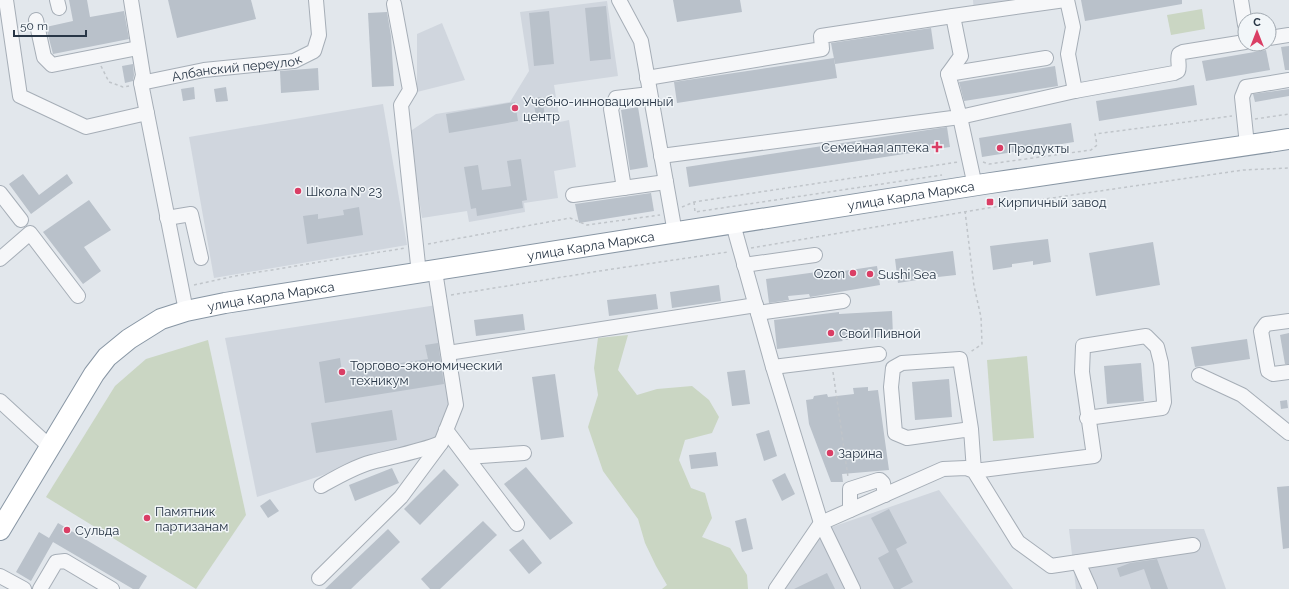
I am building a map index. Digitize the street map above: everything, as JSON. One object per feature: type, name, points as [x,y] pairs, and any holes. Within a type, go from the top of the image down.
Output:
[{"type":"highway","name":"улица Карла Маркса","points":[[0,530],[49,446],[94,374],[107,357],[128,339],[161,319],[186,311],[974,186],[1289,139]]},
{"type":"street","points":[[6,0],[20,96],[86,127],[147,113]]},
{"type":"street","points":[[131,0],[143,75],[141,83],[186,311]]},
{"type":"street","name":"Албанский переулок","points":[[141,83],[204,70],[294,61],[314,51],[320,35],[316,0]]},
{"type":"street","points":[[619,0],[641,41],[675,233]]},
{"type":"street","points":[[647,78],[822,49],[821,36],[1038,2],[1066,0],[1073,27],[1068,54],[1075,91]]},
{"type":"street","points":[[1241,0],[1243,12]]},
{"type":"street","points":[[318,578],[401,497],[443,436],[456,405],[448,352],[427,273],[401,105],[410,90],[394,4]]},
{"type":"street","points":[[948,74],[961,56],[953,16]]},
{"type":"street","points":[[36,20],[44,57],[52,66],[138,48]]},
{"type":"street","points":[[1277,37],[1289,35]]},
{"type":"street","points":[[661,156],[960,117],[1075,91],[1174,73],[1178,71],[1179,68],[1179,54],[1183,52],[1237,43]]},
{"type":"street","points":[[948,74],[1046,58]]},
{"type":"street","points":[[948,74],[960,117],[974,186]]},
{"type":"street","points":[[1246,145],[1242,96],[1246,87],[1289,80]]},
{"type":"street","points":[[624,188],[611,109],[616,98],[650,94]]},
{"type":"street","points":[[574,195],[666,182]]},
{"type":"street","points":[[0,193],[21,220]]},
{"type":"street","points":[[167,218],[191,214],[201,258]]},
{"type":"street","points":[[733,224],[773,367],[821,522],[853,589]]},
{"type":"street","points":[[0,259],[30,233],[78,296]]},
{"type":"street","points":[[744,265],[815,255]]},
{"type":"street","points":[[448,352],[757,309],[843,301]]},
{"type":"street","points":[[1289,320],[1266,324],[1261,332],[1268,371],[1273,374],[1289,372]]},
{"type":"street","points":[[776,589],[821,522],[943,469],[966,468],[974,471],[1094,456],[1087,418],[1082,372],[1083,346],[1146,336],[1157,347],[1161,364],[1164,402],[1162,408],[1087,418]]},
{"type":"street","points":[[773,367],[879,354]]},
{"type":"street","points":[[971,429],[907,438],[895,433],[891,387],[893,368],[902,363],[960,359],[971,429],[974,471],[1018,542],[1051,566],[1193,545]]},
{"type":"street","points":[[1198,375],[1242,395],[1289,433]]},
{"type":"street","points":[[0,401],[49,446]]},
{"type":"street","points":[[443,436],[466,457],[517,524]]},
{"type":"street","points":[[321,486],[370,462],[420,450],[443,436]]},
{"type":"street","points":[[466,457],[524,453]]},
{"type":"street","points":[[850,510],[850,489],[880,480],[883,483],[885,494]]},
{"type":"street","points":[[40,589],[56,562],[65,561],[112,589]]},
{"type":"street","points":[[1078,562],[1090,589]]},
{"type":"street","points":[[0,576],[24,589]]},
{"type":"path","points":[[95,56],[109,82],[123,87],[141,83]]},
{"type":"path","points":[[1244,120],[1289,114]]},
{"type":"path","points":[[447,295],[740,250],[965,211],[1243,170],[1289,168]]},
{"type":"path","points":[[694,202],[695,212],[942,175]]},
{"type":"path","points":[[960,359],[982,344],[981,317],[974,286],[965,211]]},
{"type":"path","points":[[831,360],[850,489]]},
{"type":"shaded area","points":[[973,0],[1062,0],[974,13]]},
{"type":"shaded area","name":"Учебно-инновационный центр","points":[[607,1],[618,76],[554,85],[560,122],[569,120],[576,167],[554,171],[558,198],[524,203],[525,212],[469,222],[467,211],[422,218],[409,132],[436,114],[510,102],[529,71],[520,12]]},
{"type":"shaded area","points":[[442,23],[465,80],[417,92],[417,34]]},
{"type":"shaded area","name":"Школа № 23","points":[[383,104],[407,245],[214,278],[189,137]]},
{"type":"shaded area","name":"Торгово-экономический техникум","points":[[443,304],[456,405],[440,436],[257,497],[225,338]]},
{"type":"shaded area","points":[[939,490],[1013,589],[781,589],[808,543],[829,528]]},
{"type":"shaded area","points":[[1069,529],[1204,529],[1226,589],[1076,589]]},
{"type":"green space","points":[[1202,9],[1205,29],[1171,35],[1167,15]]},
{"type":"green space","points":[[628,335],[618,370],[637,395],[657,389],[692,386],[709,400],[719,417],[712,433],[685,440],[679,460],[691,488],[705,493],[712,518],[702,537],[730,548],[747,575],[748,589],[662,589],[667,585],[645,543],[638,519],[603,471],[588,427],[598,395],[594,368],[598,338]]},
{"type":"green space","points":[[208,340],[246,515],[196,589],[46,497],[115,386],[146,359]]},
{"type":"green space","points":[[1027,356],[1034,438],[993,441],[987,360]]},
{"type":"building","points":[[69,0],[87,0],[90,17],[124,11],[129,39],[53,54],[46,27],[73,21]]},
{"type":"building","points":[[168,0],[251,0],[256,19],[177,38]]},
{"type":"building","points":[[673,0],[740,0],[742,12],[677,22]]},
{"type":"building","points":[[1081,0],[1182,0],[1182,4],[1085,21]]},
{"type":"building","points":[[606,6],[611,59],[590,61],[585,8]]},
{"type":"building","points":[[549,11],[554,64],[534,66],[529,13]]},
{"type":"building","points":[[387,12],[391,36],[394,86],[372,87],[368,13]]},
{"type":"building","points":[[931,28],[934,49],[835,64],[831,43]]},
{"type":"building","points":[[1289,46],[1289,70],[1285,70],[1281,47]]},
{"type":"building","points":[[1254,52],[1266,52],[1270,70],[1206,81],[1202,61]]},
{"type":"building","points":[[834,58],[837,78],[677,103],[674,82]]},
{"type":"building","points":[[133,64],[133,81],[125,83],[122,66]]},
{"type":"building","points":[[1055,66],[1058,86],[964,101],[959,82]]},
{"type":"building","points":[[318,68],[319,90],[281,93],[280,71]]},
{"type":"building","points":[[1194,85],[1197,105],[1099,121],[1096,101]]},
{"type":"building","points":[[194,87],[195,99],[183,101],[181,89]]},
{"type":"building","points":[[226,87],[228,101],[216,102],[214,89]]},
{"type":"building","points":[[1289,89],[1289,96],[1255,102],[1253,94]]},
{"type":"building","points":[[542,97],[545,116],[536,117],[533,98]]},
{"type":"building","points":[[515,102],[518,121],[449,133],[446,114]]},
{"type":"building","points":[[638,107],[648,167],[630,170],[621,110]]},
{"type":"building","points":[[1071,123],[1074,142],[982,157],[979,138]]},
{"type":"building","points":[[947,127],[950,147],[689,187],[686,167]]},
{"type":"building","points":[[521,159],[527,200],[522,201],[523,208],[477,216],[476,208],[471,209],[464,167],[478,165],[482,190],[511,186],[507,161]]},
{"type":"building","points":[[23,174],[39,195],[67,174],[73,183],[31,214],[9,184]]},
{"type":"building","points":[[651,193],[654,211],[579,223],[575,204]]},
{"type":"building","points":[[89,200],[111,230],[84,247],[101,271],[83,284],[43,232]]},
{"type":"building","points":[[359,207],[363,235],[307,244],[303,216],[318,214],[318,219],[344,215],[343,210]]},
{"type":"building","points":[[1048,239],[1051,262],[1033,265],[1033,261],[1012,264],[1012,267],[993,270],[990,246]]},
{"type":"building","points":[[1153,242],[1160,285],[1096,296],[1089,253]]},
{"type":"building","points":[[953,251],[956,275],[938,277],[938,274],[917,276],[917,280],[898,283],[895,259]]},
{"type":"building","points":[[877,266],[880,285],[810,297],[809,294],[788,296],[789,300],[769,303],[766,279],[824,271],[836,270],[837,272]]},
{"type":"building","points":[[719,285],[721,301],[672,308],[670,292]]},
{"type":"building","points":[[656,294],[658,309],[609,316],[607,300]]},
{"type":"building","points":[[892,311],[893,336],[842,340],[843,341],[777,349],[774,320],[839,312],[839,314]]},
{"type":"building","points":[[523,314],[525,330],[476,336],[474,320]]},
{"type":"building","points":[[1289,333],[1289,364],[1285,364],[1280,335]]},
{"type":"building","points":[[1247,339],[1250,359],[1195,367],[1191,347]]},
{"type":"building","points":[[438,343],[444,384],[325,403],[319,362],[340,358],[342,372],[428,359],[425,345]]},
{"type":"building","points":[[1141,363],[1144,401],[1107,404],[1104,366]]},
{"type":"building","points":[[745,370],[750,404],[732,406],[727,372]]},
{"type":"building","points":[[555,374],[564,437],[541,440],[532,377]]},
{"type":"building","points":[[949,379],[952,417],[915,420],[912,382]]},
{"type":"building","points":[[868,387],[868,391],[878,390],[889,470],[842,474],[843,482],[831,482],[809,424],[806,400],[813,399],[814,396],[827,394],[828,397],[854,394],[853,388]]},
{"type":"building","points":[[1287,400],[1288,408],[1281,409],[1280,401]]},
{"type":"building","points":[[392,410],[397,440],[316,453],[311,423]]},
{"type":"building","points":[[769,430],[777,456],[764,461],[756,434]]},
{"type":"building","points":[[716,452],[718,466],[691,469],[689,455]]},
{"type":"building","points":[[526,467],[573,523],[550,540],[504,484]]},
{"type":"building","points":[[392,468],[399,483],[355,501],[349,485]]},
{"type":"building","points":[[444,469],[459,485],[420,525],[404,509]]},
{"type":"building","points":[[785,473],[795,494],[782,501],[772,480]]},
{"type":"building","points":[[1289,486],[1289,548],[1283,549],[1277,487]]},
{"type":"building","points":[[270,499],[279,511],[268,518],[260,506]]},
{"type":"building","points":[[889,509],[907,543],[896,549],[913,582],[900,589],[894,589],[878,558],[889,552],[871,518]]},
{"type":"building","points":[[746,518],[753,549],[742,552],[735,521]]},
{"type":"building","points":[[483,521],[497,535],[440,589],[430,589],[421,579]]},
{"type":"building","points":[[58,523],[147,576],[139,589],[133,589],[53,542],[31,581],[16,572],[39,532],[49,538]]},
{"type":"building","points":[[388,529],[400,542],[351,589],[325,589]]},
{"type":"building","points":[[523,539],[542,563],[529,574],[509,550]]},
{"type":"building","points":[[1157,559],[1168,589],[1151,589],[1144,569],[1120,577],[1117,568],[1130,563]]},
{"type":"building","points":[[827,573],[835,589],[794,589]]},
{"type":"place","name":"Учебно-инновационный центр","points":[[515,108]]},
{"type":"place","name":"Семейная аптека","points":[[937,147]]},
{"type":"place","name":"Продукты","points":[[1000,148]]},
{"type":"place","name":"Школа № 23","points":[[298,191]]},
{"type":"place","name":"Кирпичный завод","points":[[990,202]]},
{"type":"place","name":"Ozon","points":[[853,273]]},
{"type":"place","name":"Sushi Sea","points":[[870,274]]},
{"type":"place","name":"Свой Пивной","points":[[831,333]]},
{"type":"place","name":"Торгово-экономический техникум","points":[[342,372]]},
{"type":"place","name":"Зарина","points":[[830,453]]},
{"type":"place","name":"Памятник партизанам","points":[[147,518]]},
{"type":"place","name":"Сульда","points":[[67,530]]}]
